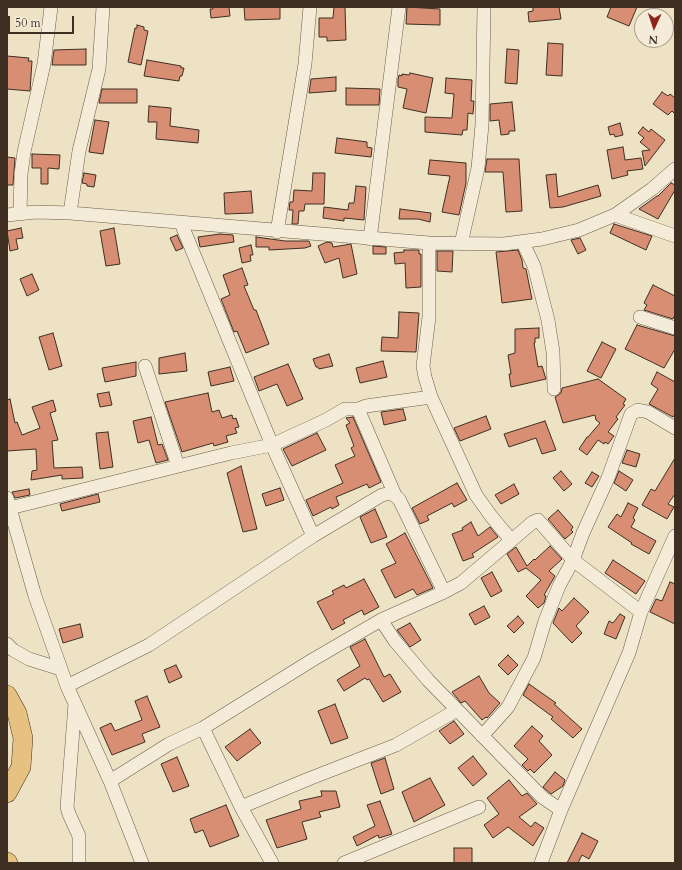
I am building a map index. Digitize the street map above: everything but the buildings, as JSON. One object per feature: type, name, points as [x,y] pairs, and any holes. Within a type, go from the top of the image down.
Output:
[{"type":"highway","points":[[7,695],[17,713],[23,738],[21,767],[7,793]]},
{"type":"street","points":[[51,7],[44,64],[24,152],[14,214],[70,213],[277,232],[429,243],[522,243],[579,230],[615,215],[672,175]]},
{"type":"street","points":[[70,213],[79,151],[99,68],[103,7]]},
{"type":"street","points":[[277,232],[306,58],[310,7]]},
{"type":"street","points":[[370,239],[400,7]]},
{"type":"street","points":[[462,244],[478,168],[482,125],[484,7]]},
{"type":"street","points":[[615,215],[675,236]]},
{"type":"street","points":[[181,223],[272,445],[313,536]]},
{"type":"street","points":[[429,243],[429,317],[422,366],[431,397],[476,494],[491,516],[511,540]]},
{"type":"street","points":[[522,243],[534,266],[546,314],[553,352],[554,389]]},
{"type":"street","points":[[640,317],[675,328]]},
{"type":"street","points":[[145,366],[178,466]]},
{"type":"street","points":[[142,863],[110,781],[67,686],[35,596],[8,503],[272,445],[345,409],[358,409],[366,406],[431,397]]},
{"type":"street","points":[[358,409],[395,494],[444,592]]},
{"type":"street","points":[[482,736],[508,707],[534,658],[545,621],[559,586],[573,560],[583,533],[608,478],[631,414],[638,410],[648,412],[675,428]]},
{"type":"street","points":[[67,686],[149,645],[313,536],[382,495],[391,493],[395,494]]},
{"type":"street","points":[[110,781],[169,744],[203,728],[314,659],[381,620],[444,592],[471,575],[511,540],[533,522],[538,520],[573,560],[617,592],[641,612]]},
{"type":"street","points":[[541,863],[561,810],[629,653],[641,612],[675,536]]},
{"type":"street","points":[[381,620],[412,662],[457,710],[542,797],[561,810]]},
{"type":"street","points":[[7,644],[13,650],[29,659],[61,669]]},
{"type":"street","points":[[75,703],[68,814],[79,836],[78,863]]},
{"type":"street","points":[[241,807],[396,745],[457,710]]},
{"type":"street","points":[[203,728],[241,807],[272,863]]},
{"type":"street","points":[[344,863],[479,807]]}]
